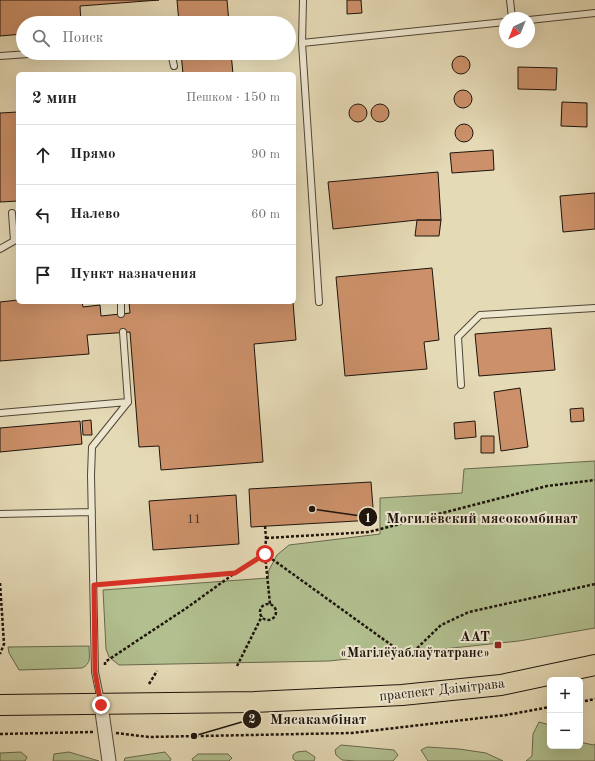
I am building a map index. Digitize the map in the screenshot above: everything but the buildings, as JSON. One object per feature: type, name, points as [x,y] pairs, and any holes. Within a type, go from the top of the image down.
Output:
[{"type":"main road","name":"праспект Дзімітрава","points":[[0,705],[254,702],[402,695],[501,685],[595,666]]},
{"type":"street","points":[[101,705],[110,761]]},
{"type":"lane","points":[[303,0],[302,43],[319,302]]},
{"type":"lane","points":[[510,0],[511,12]]},
{"type":"lane","points":[[535,19],[595,13]]},
{"type":"lane","points":[[302,43],[499,23]]},
{"type":"lane","points":[[0,56],[16,55]]},
{"type":"lane","points":[[173,60],[174,66]]},
{"type":"lane","points":[[0,250],[14,241],[12,213]]},
{"type":"lane","points":[[121,304],[121,314]]},
{"type":"lane","points":[[461,385],[458,337],[480,315],[595,308]]},
{"type":"lane","points":[[101,705],[95,672],[91,475],[92,448],[128,402],[123,332]]},
{"type":"lane","points":[[0,413],[128,402]]},
{"type":"lane","points":[[0,514],[92,512]]},
{"type":"path","points":[[266,538],[369,532],[547,486],[595,480]]},
{"type":"path","points":[[265,526],[265,554],[270,604]]},
{"type":"path","points":[[105,668],[106,662],[265,554]]},
{"type":"path","points":[[265,554],[408,657],[442,625],[470,612],[595,584]]},
{"type":"path","points":[[94,585],[235,573]]},
{"type":"path","points":[[0,583],[4,644],[0,654]]},
{"type":"path","points":[[237,666],[262,616],[261,608],[264,604],[270,604],[276,608],[274,618],[269,620],[262,616]]},
{"type":"path","points":[[149,684],[157,671]]},
{"type":"path","points":[[583,701],[595,699]]},
{"type":"path","points":[[0,734],[105,731],[149,737],[352,733],[506,715],[547,708]]},
{"type":"green space","points":[[595,461],[595,628],[519,641],[329,661],[119,665],[109,657],[106,649],[103,590],[268,578],[269,570],[277,555],[289,545],[380,534],[380,498],[462,493],[464,469]]},
{"type":"green space","points":[[89,646],[89,662],[82,668],[19,670],[9,653],[8,647]]},
{"type":"green space","points":[[539,722],[547,724],[547,749],[583,749],[583,743],[593,745],[595,744],[595,761],[526,761],[532,756],[533,734]]},
{"type":"green space","points":[[341,745],[394,750],[398,755],[393,761],[342,760],[336,755],[335,750]]},
{"type":"green space","points":[[427,747],[459,749],[486,753],[503,761],[428,761],[421,750]]},
{"type":"green space","points":[[306,751],[315,757],[314,761],[296,761],[293,759],[293,755],[297,752]]},
{"type":"green space","points":[[21,752],[27,757],[25,761],[0,761],[0,753]]},
{"type":"green space","points":[[69,752],[99,761],[53,761],[54,754]]},
{"type":"green space","points":[[165,752],[171,759],[170,761],[124,761],[125,758]]},
{"type":"green space","points":[[198,754],[228,754],[232,758],[229,761],[193,761],[192,759]]},
{"type":"place","name":"Могилёвский мясокомбинат","points":[[312,509]]},
{"type":"place","name":"ААТ «Магілёўаблаўтатранс»","points":[[498,645]]},
{"type":"place","name":"Мясакамбінат","points":[[194,736]]},
{"type":"route","points":[[101,705],[95,672],[94,585],[235,573],[265,554]]}]
